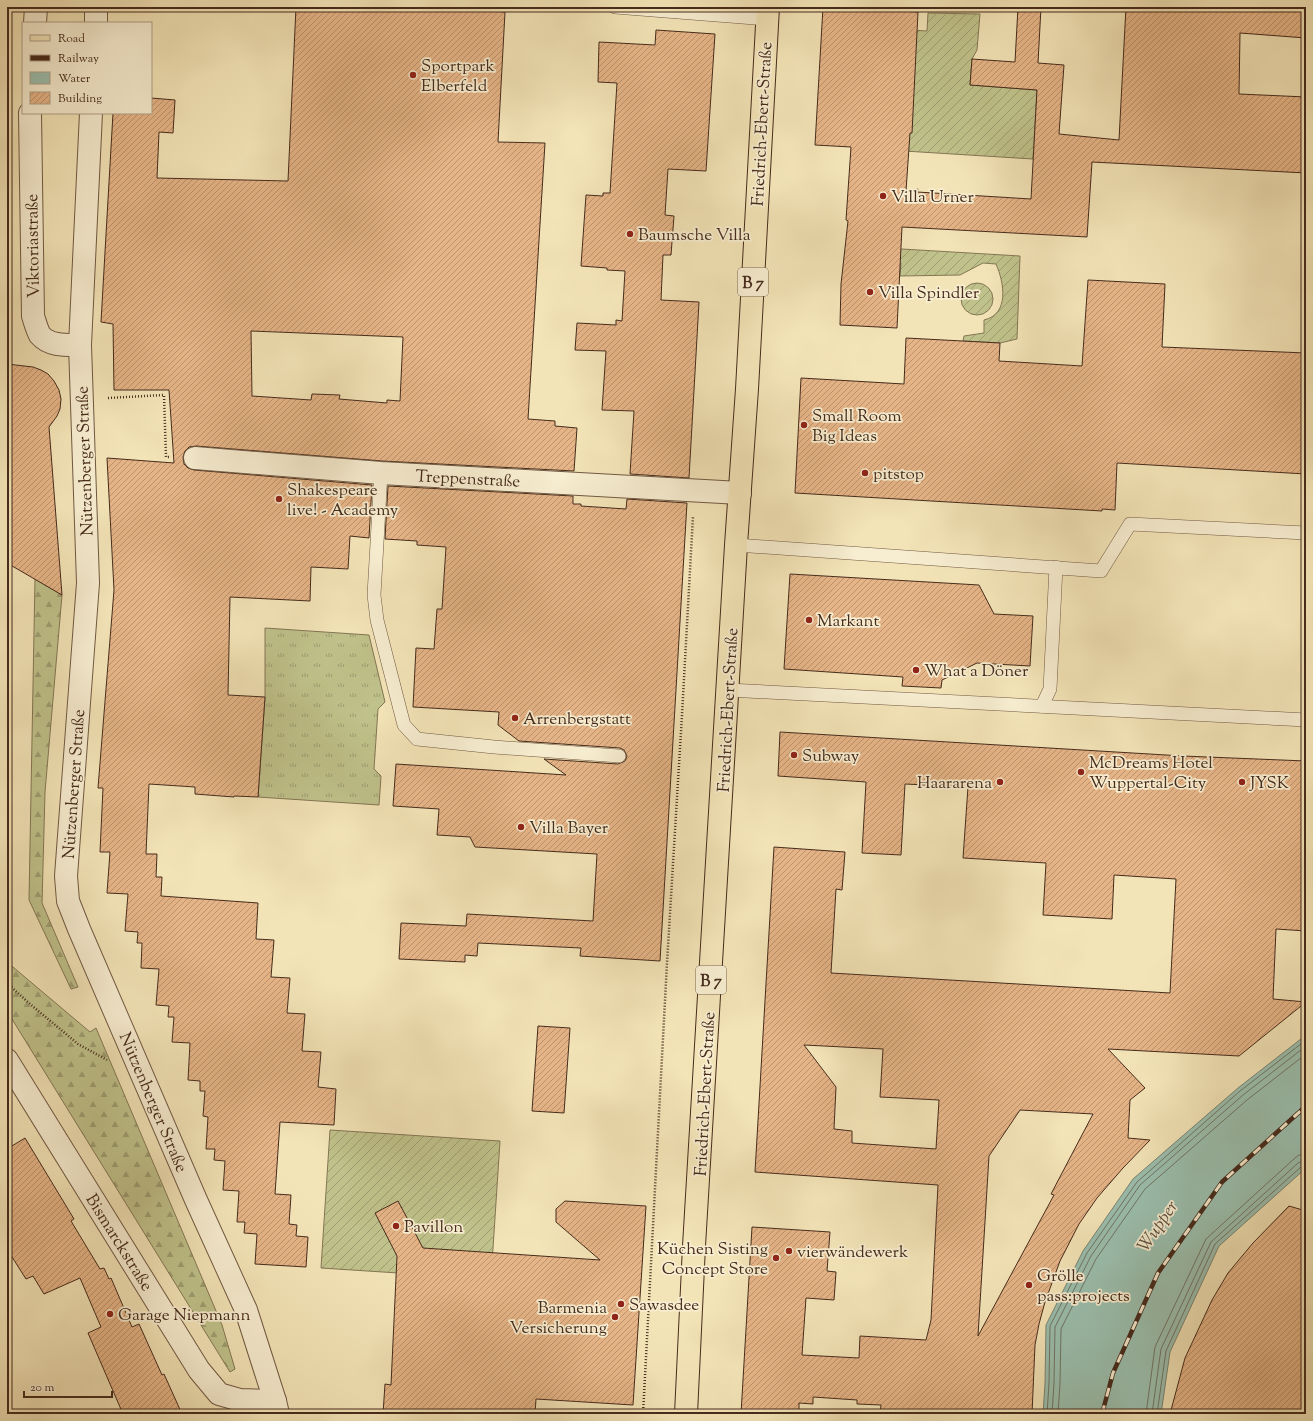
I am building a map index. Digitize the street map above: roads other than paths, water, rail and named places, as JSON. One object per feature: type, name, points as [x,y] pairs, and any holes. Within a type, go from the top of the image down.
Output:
[{"type":"main road","name":"Friedrich-Ebert-Straße","points":[[686,1414],[736,545],[749,365],[767,13]]},
{"type":"street","points":[[36,7],[36,22]]},
{"type":"street","points":[[96,7],[96,22]]},
{"type":"street","name":"Viktoriastraße","points":[[30,114],[33,316],[40,334],[51,343],[80,345]]},
{"type":"street","name":"Nützenberger Straße","points":[[91,114],[80,345],[88,583],[66,876],[68,901],[196,1200],[246,1310],[276,1408]]},
{"type":"street","name":"Treppenstraße","points":[[195,458],[381,473],[740,493]]},
{"type":"street","name":"Bismarckstraße","points":[[7,1060],[199,1370],[219,1394],[276,1408]]},
{"type":"lane","points":[[615,7],[767,13]]},
{"type":"lane","points":[[381,473],[374,595],[376,620],[404,725],[417,739],[494,747],[619,756]]},
{"type":"lane","points":[[736,545],[1101,571],[1130,524],[1306,533]]},
{"type":"lane","points":[[1042,706],[1050,689],[1056,567]]},
{"type":"lane","points":[[728,690],[1306,720]]},
{"type":"water","name":"Wupper","points":[[1306,1035],[1306,1168],[1219,1246],[1170,1352],[1161,1414],[1043,1414],[1046,1325],[1083,1251],[1133,1179],[1238,1088]]},
{"type":"railway","points":[[1102,1414],[1113,1373],[1158,1273],[1222,1182],[1306,1106]]},
{"type":"place","name":"Sportpark Elberfeld","points":[[413,75]]},
{"type":"place","name":"Villa Urner","points":[[883,196]]},
{"type":"place","name":"Baumsche Villa","points":[[630,234]]},
{"type":"place","name":"Villa Spindler","points":[[870,292]]},
{"type":"place","name":"Small Room Big Ideas","points":[[804,425]]},
{"type":"place","name":"pitstop","points":[[865,473]]},
{"type":"place","name":"Shakespeare live! - Academy","points":[[279,499]]},
{"type":"place","name":"Markant","points":[[809,620]]},
{"type":"place","name":"What a Döner","points":[[916,670]]},
{"type":"place","name":"Arrenbergstatt","points":[[515,718]]},
{"type":"place","name":"Subway","points":[[794,755]]},
{"type":"place","name":"McDreams Hotel Wuppertal-City","points":[[1081,772]]},
{"type":"place","name":"Haararena","points":[[1000,782]]},
{"type":"place","name":"JYSK","points":[[1242,782]]},
{"type":"place","name":"Villa Bayer","points":[[521,827]]},
{"type":"place","name":"Pavillon","points":[[396,1226]]},
{"type":"place","name":"vierwändewerk","points":[[789,1251]]},
{"type":"place","name":"Küchen Sisting Concept Store","points":[[776,1258]]},
{"type":"place","name":"Grölle pass:projects","points":[[1029,1285]]},
{"type":"place","name":"Sawasdee","points":[[621,1304]]},
{"type":"place","name":"Garage Niepmann","points":[[110,1314]]},
{"type":"place","name":"Barmenia Versicherung","points":[[615,1317]]}]
